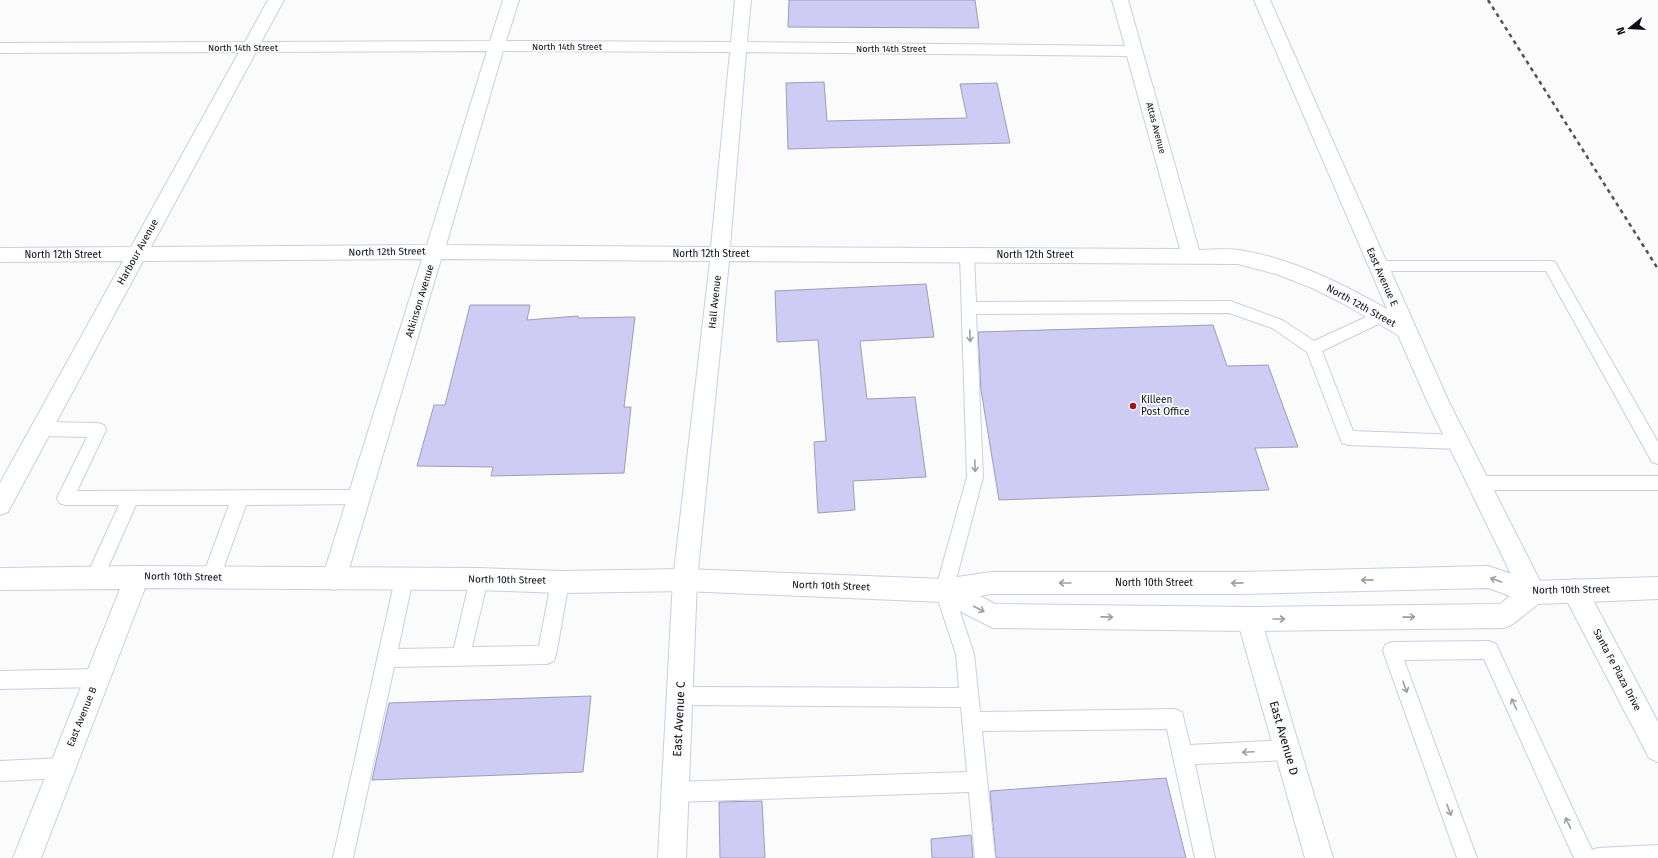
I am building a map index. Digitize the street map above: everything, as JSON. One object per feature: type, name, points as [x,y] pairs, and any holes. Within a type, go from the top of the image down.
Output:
[{"type":"street","name":"Harbour Avenue","points":[[0,505],[276,0]]},
{"type":"street","name":"Atkinson Avenue","points":[[334,579],[511,0]]},
{"type":"street","name":"Hall Avenue","points":[[686,580],[720,254],[742,0]]},
{"type":"street","name":"Attas Avenue","points":[[1120,0],[1191,256]]},
{"type":"street","name":"East Avenue E","points":[[1262,0],[1406,330],[1533,593]]},
{"type":"street","name":"North 14th Street","points":[[0,48],[496,47],[1134,50]]},
{"type":"street","name":"North 12th Street","points":[[0,255],[435,252],[1238,257],[1288,270],[1334,290],[1406,330]]},
{"type":"street","name":"North 10th Street","points":[[0,579],[137,577],[479,579],[560,582],[686,580],[944,591],[991,583],[1238,583],[1488,577],[1533,593],[1658,588]]},
{"type":"street","name":"East Avenue B","points":[[26,858],[137,577]]},
{"type":"street","name":"East Avenue C","points":[[672,858],[686,580]]},
{"type":"street","points":[[944,591],[993,616],[1248,619],[1504,616],[1533,593]]},
{"type":"street","name":"Santa Fe Plaza Drive","points":[[1575,591],[1658,749]]},
{"type":"street","name":"East Avenue D","points":[[1248,619],[1319,858]]},
{"type":"lane","points":[[967,255],[975,477],[944,591],[965,654],[985,858]]},
{"type":"lane","points":[[1377,266],[1550,266],[1658,457]]},
{"type":"lane","points":[[969,308],[1230,307],[1277,324],[1313,348],[1348,438],[1459,442]]},
{"type":"lane","points":[[1313,348],[1382,316]]},
{"type":"lane","points":[[42,429],[98,430],[64,498],[359,497]]},
{"type":"lane","points":[[1479,483],[1658,483]]},
{"type":"lane","points":[[95,577],[130,498]]},
{"type":"lane","points":[[211,578],[240,498]]},
{"type":"lane","points":[[343,858],[404,579]]},
{"type":"lane","points":[[461,656],[479,579]]},
{"type":"lane","points":[[387,658],[547,655],[560,582]]},
{"type":"lane","points":[[1467,858],[1392,651],[1489,650],[1585,858]]},
{"type":"lane","points":[[0,680],[97,678]]},
{"type":"lane","points":[[680,696],[969,698]]},
{"type":"lane","points":[[971,722],[1175,719],[1205,858]]},
{"type":"lane","points":[[1182,755],[1287,750]]},
{"type":"lane","points":[[0,772],[62,768]]},
{"type":"lane","points":[[676,792],[977,782]]},
{"type":"lane","points":[[1598,858],[1658,855]]},
{"type":"building","points":[[789,0],[975,0],[979,28],[788,27]]},
{"type":"building","points":[[824,82],[827,121],[967,118],[960,84],[997,83],[1010,143],[788,149],[786,83]]},
{"type":"building","points":[[926,284],[934,337],[860,341],[867,399],[915,397],[926,477],[853,481],[855,510],[818,513],[814,442],[826,441],[818,340],[777,342],[775,291]]},
{"type":"building","points":[[470,305],[530,305],[527,320],[578,316],[578,318],[635,317],[624,407],[631,407],[624,473],[491,476],[493,467],[417,466],[434,405],[445,405]]},
{"type":"building","name":"Killeen Post Office","points":[[1213,325],[1227,366],[1268,365],[1298,447],[1255,448],[1269,490],[999,500],[981,390],[978,332]]},
{"type":"building","points":[[591,696],[583,772],[372,780],[389,703]]},
{"type":"building","points":[[1166,778],[1186,858],[996,858],[990,791]]},
{"type":"building","points":[[762,801],[765,858],[720,858],[719,802]]},
{"type":"building","points":[[971,835],[973,858],[932,858],[931,839]]},
{"type":"railway","points":[[1488,0],[1658,269]]},
{"type":"place","name":"Killeen Post Office","points":[[1133,406]]}]
